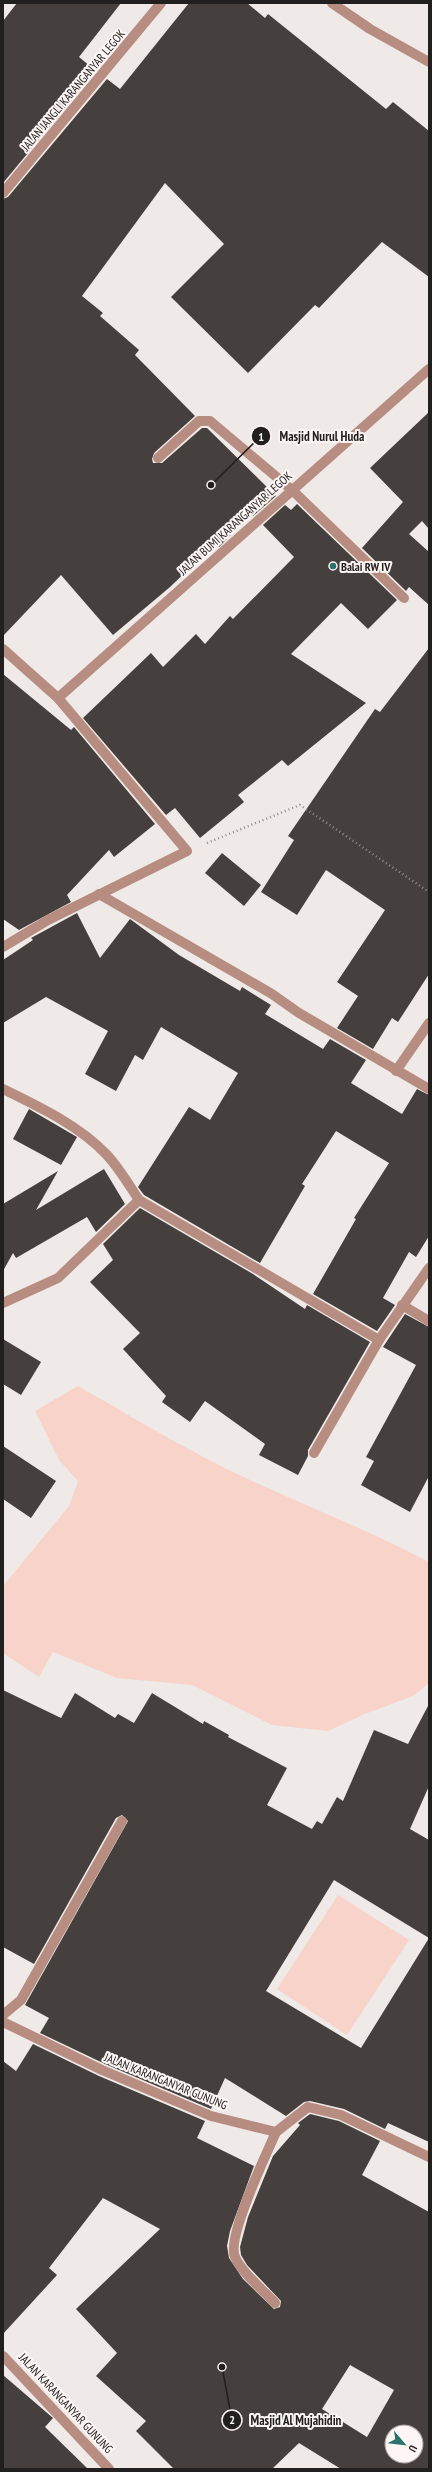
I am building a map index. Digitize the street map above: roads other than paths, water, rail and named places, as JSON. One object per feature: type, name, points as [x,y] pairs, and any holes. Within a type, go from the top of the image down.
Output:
[{"type":"street","name":"JALAN JANGLI KARANGANYAR LEGOK","points":[[3,193],[161,3]]},
{"type":"street","points":[[332,3],[370,29],[429,62]]},
{"type":"street","name":"JALAN BUMI KARANGANYAR LEGOK","points":[[58,698],[429,368]]},
{"type":"street","points":[[158,458],[199,421],[210,421],[292,490],[404,598]]},
{"type":"street","points":[[3,649],[58,698],[187,851],[100,894],[3,947]]},
{"type":"street","points":[[100,894],[272,994],[299,1013],[429,1089]]},
{"type":"street","points":[[396,1071],[429,1023]]},
{"type":"street","points":[[3,1089],[78,1131],[96,1145],[116,1167],[139,1200],[379,1340]]},
{"type":"street","points":[[3,1303],[58,1278],[139,1200]]},
{"type":"street","points":[[314,1453],[379,1340],[429,1268]]},
{"type":"street","points":[[402,1305],[429,1320]]},
{"type":"street","points":[[3,2015],[21,2000],[122,1821]]},
{"type":"street","name":"JALAN KARANGANYAR GUNUNG","points":[[3,2022],[102,2070],[211,2116],[276,2132]]},
{"type":"street","points":[[275,2303],[235,2259],[232,2245],[249,2195],[276,2132],[308,2107],[341,2116],[429,2157]]},
{"type":"street","name":"JALAN KARANGANYAR GUNUNG","points":[[3,2356],[109,2469]]},
{"type":"place","name":"Masjid Nurul Huda","points":[[211,485]]},
{"type":"place","name":"Balai RW IV","points":[[333,566]]},
{"type":"place","name":"Masjid Al Mujahidin","points":[[222,2367]]}]
